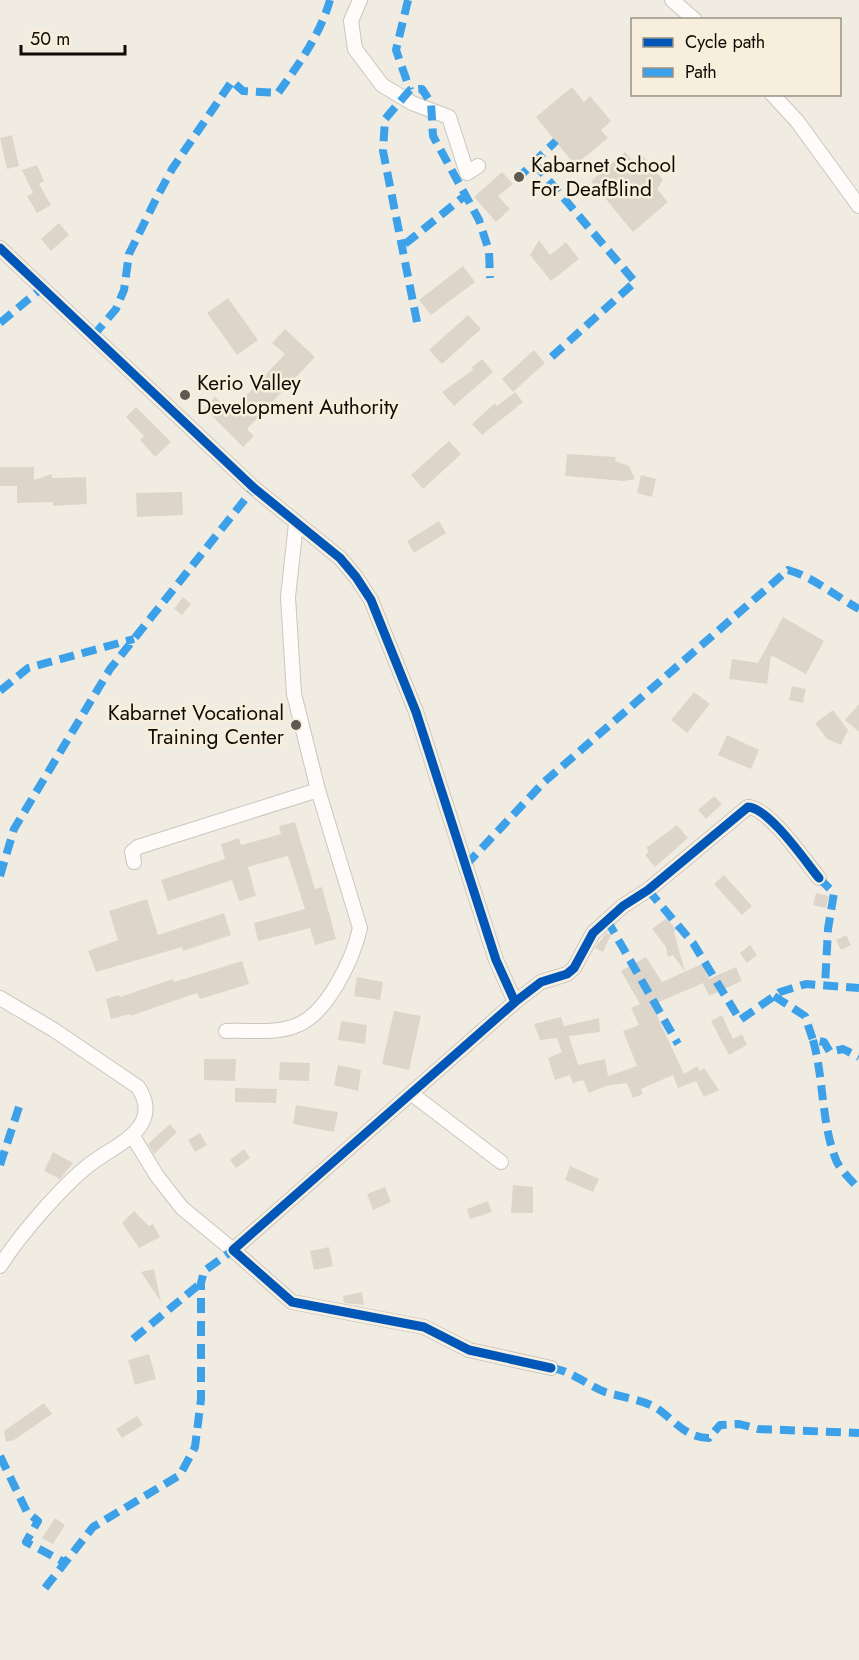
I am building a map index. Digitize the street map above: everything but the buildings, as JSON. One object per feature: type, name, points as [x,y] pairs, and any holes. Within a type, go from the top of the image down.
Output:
[{"type":"street","points":[[360,0],[351,21],[355,49],[382,86],[412,103],[449,117],[467,173],[478,166]]},
{"type":"street","points":[[672,0],[693,18]]},
{"type":"street","points":[[774,96],[797,121],[859,206]]},
{"type":"street","points":[[0,248],[254,488],[340,558],[371,600],[416,712],[496,960],[515,1002]]},
{"type":"street","points":[[226,1031],[273,1030],[296,1026],[313,1014],[345,971],[355,950],[360,928],[318,790],[294,694],[288,597],[296,524]]},
{"type":"street","points":[[134,862],[132,852],[138,847],[318,790]]},
{"type":"street","points":[[233,1250],[515,1002],[541,982],[567,974],[574,968],[593,933],[623,906],[648,890],[748,807],[758,809],[771,821],[819,878]]},
{"type":"street","points":[[0,998],[54,1030],[138,1087],[145,1098],[144,1118],[132,1135],[88,1166],[37,1219],[0,1266]]},
{"type":"street","points":[[412,1094],[501,1162]]},
{"type":"street","points":[[132,1135],[157,1176],[182,1208],[292,1302],[424,1327],[469,1350],[551,1368]]},
{"type":"marked path","points":[[93,336],[116,309],[124,290],[129,254],[172,169],[232,81],[243,91],[278,93],[315,37],[330,0]]},
{"type":"marked path","points":[[408,0],[396,50],[410,90]]},
{"type":"marked path","points":[[417,322],[383,151],[385,119],[410,90],[422,89],[431,103],[433,136],[479,220],[489,251],[490,278]]},
{"type":"marked path","points":[[516,180],[556,141]]},
{"type":"marked path","points":[[534,163],[635,282],[548,360]]},
{"type":"marked path","points":[[405,244],[467,194]]},
{"type":"marked path","points":[[0,323],[42,288]]},
{"type":"marked path","points":[[0,876],[14,829],[110,669],[254,488]]},
{"type":"marked path","points":[[466,865],[543,783],[788,570],[816,582],[859,609]]},
{"type":"marked path","points":[[0,691],[28,668],[134,639]]},
{"type":"marked path","points":[[819,878],[834,893],[828,929],[825,986]]},
{"type":"marked path","points":[[648,890],[693,943],[740,1020],[780,992],[806,984],[859,988]]},
{"type":"marked path","points":[[607,920],[678,1044]]},
{"type":"marked path","points":[[774,996],[805,1016],[813,1040],[824,1042],[830,1052],[843,1049],[859,1057]]},
{"type":"marked path","points":[[813,1040],[831,1146],[840,1168],[859,1189]]},
{"type":"marked path","points":[[0,1165],[20,1104]]},
{"type":"marked path","points":[[45,1588],[93,1527],[180,1475],[195,1447],[201,1399],[201,1283],[204,1271],[233,1250]]},
{"type":"marked path","points":[[133,1339],[201,1283]]},
{"type":"marked path","points":[[551,1368],[565,1372],[605,1392],[653,1406],[687,1432],[701,1437],[709,1438],[720,1425],[739,1424],[758,1429],[859,1433]]},
{"type":"marked path","points":[[0,1456],[27,1512],[38,1521],[26,1542],[64,1562]]},
{"type":"cycle path","points":[[0,248],[254,488],[340,558],[356,577],[371,600],[416,712],[496,960],[515,1002],[233,1250],[292,1302],[424,1327],[469,1350],[551,1368]]},
{"type":"cycle path","points":[[515,1002],[541,982],[567,974],[574,968],[593,933],[623,906],[648,890],[748,807],[757,810],[776,825],[819,878]]},
{"type":"place","name":"Kabarnet School For DeafBlind","points":[[519,177]]},
{"type":"place","name":"Kerio Valley Development Authority","points":[[185,395]]},
{"type":"place","name":"Kabarnet Vocational Training Center","points":[[296,725]]}]
